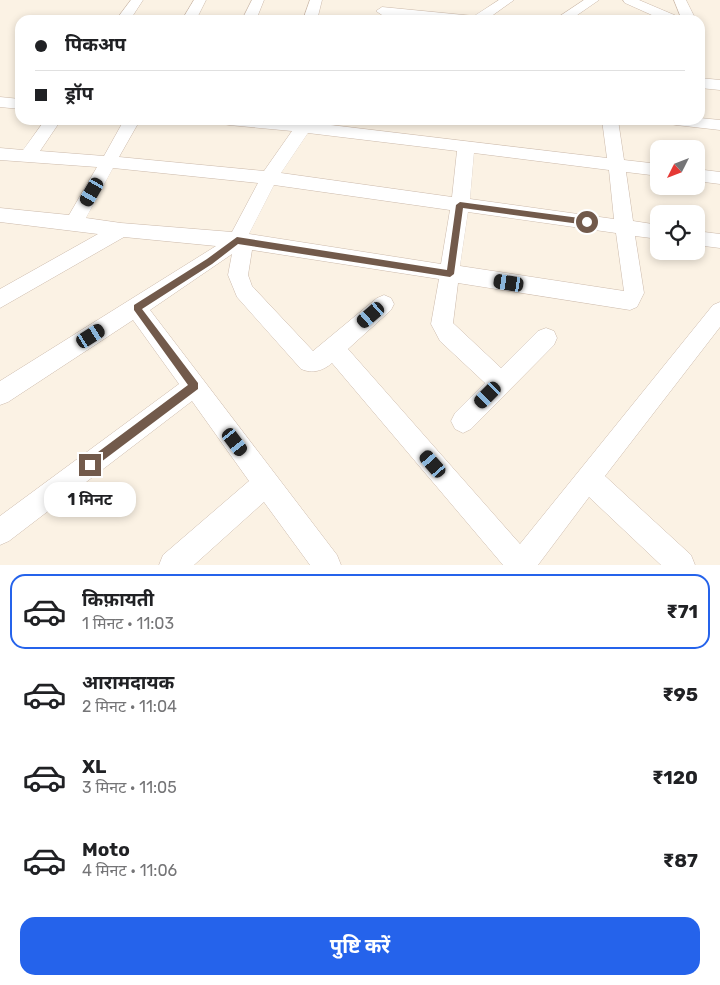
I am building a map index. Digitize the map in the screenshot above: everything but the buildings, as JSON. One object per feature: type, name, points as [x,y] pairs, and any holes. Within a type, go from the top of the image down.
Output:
[{"type":"street","points":[[126,15],[136,0]]},
{"type":"street","points":[[192,15],[200,0]]},
{"type":"street","points":[[251,15],[258,0]]},
{"type":"street","points":[[312,15],[316,0]]},
{"type":"street","points":[[483,15],[508,0]]},
{"type":"street","points":[[569,15],[592,0]]},
{"type":"street","points":[[629,0],[663,15]]},
{"type":"street","points":[[680,0],[687,15]]},
{"type":"street","points":[[382,10],[428,15]]},
{"type":"street","points":[[705,84],[720,85]]},
{"type":"street","points":[[0,102],[15,104]]},
{"type":"street","points":[[705,123],[720,125]]},
{"type":"street","points":[[27,157],[49,125]]},
{"type":"street","points":[[74,223],[129,125]]},
{"type":"street","points":[[305,125],[269,178],[240,241],[238,275],[244,292],[308,362],[319,360],[384,304]]},
{"type":"street","points":[[319,125],[466,147],[650,169]]},
{"type":"street","points":[[0,215],[121,230],[240,241],[630,301],[634,293],[623,227],[618,165],[611,125]]},
{"type":"street","points":[[466,147],[460,205],[442,324],[448,334],[501,383]]},
{"type":"street","points":[[0,154],[110,162],[269,178],[650,231]]},
{"type":"street","points":[[705,176],[720,178]]},
{"type":"street","points":[[0,299],[121,230]]},
{"type":"street","points":[[705,239],[720,241]]},
{"type":"street","points":[[0,394],[240,241]]},
{"type":"street","points":[[136,308],[326,565]]},
{"type":"street","points":[[333,348],[521,565],[720,311]]},
{"type":"street","points":[[463,421],[546,338]]},
{"type":"street","points":[[0,532],[194,386]]},
{"type":"street","points":[[588,478],[680,565]]},
{"type":"street","points":[[173,565],[266,483]]},
{"type":"route","points":[[90,465],[194,386],[136,308],[209,262],[237,240],[450,274],[460,205],[587,222]]}]
